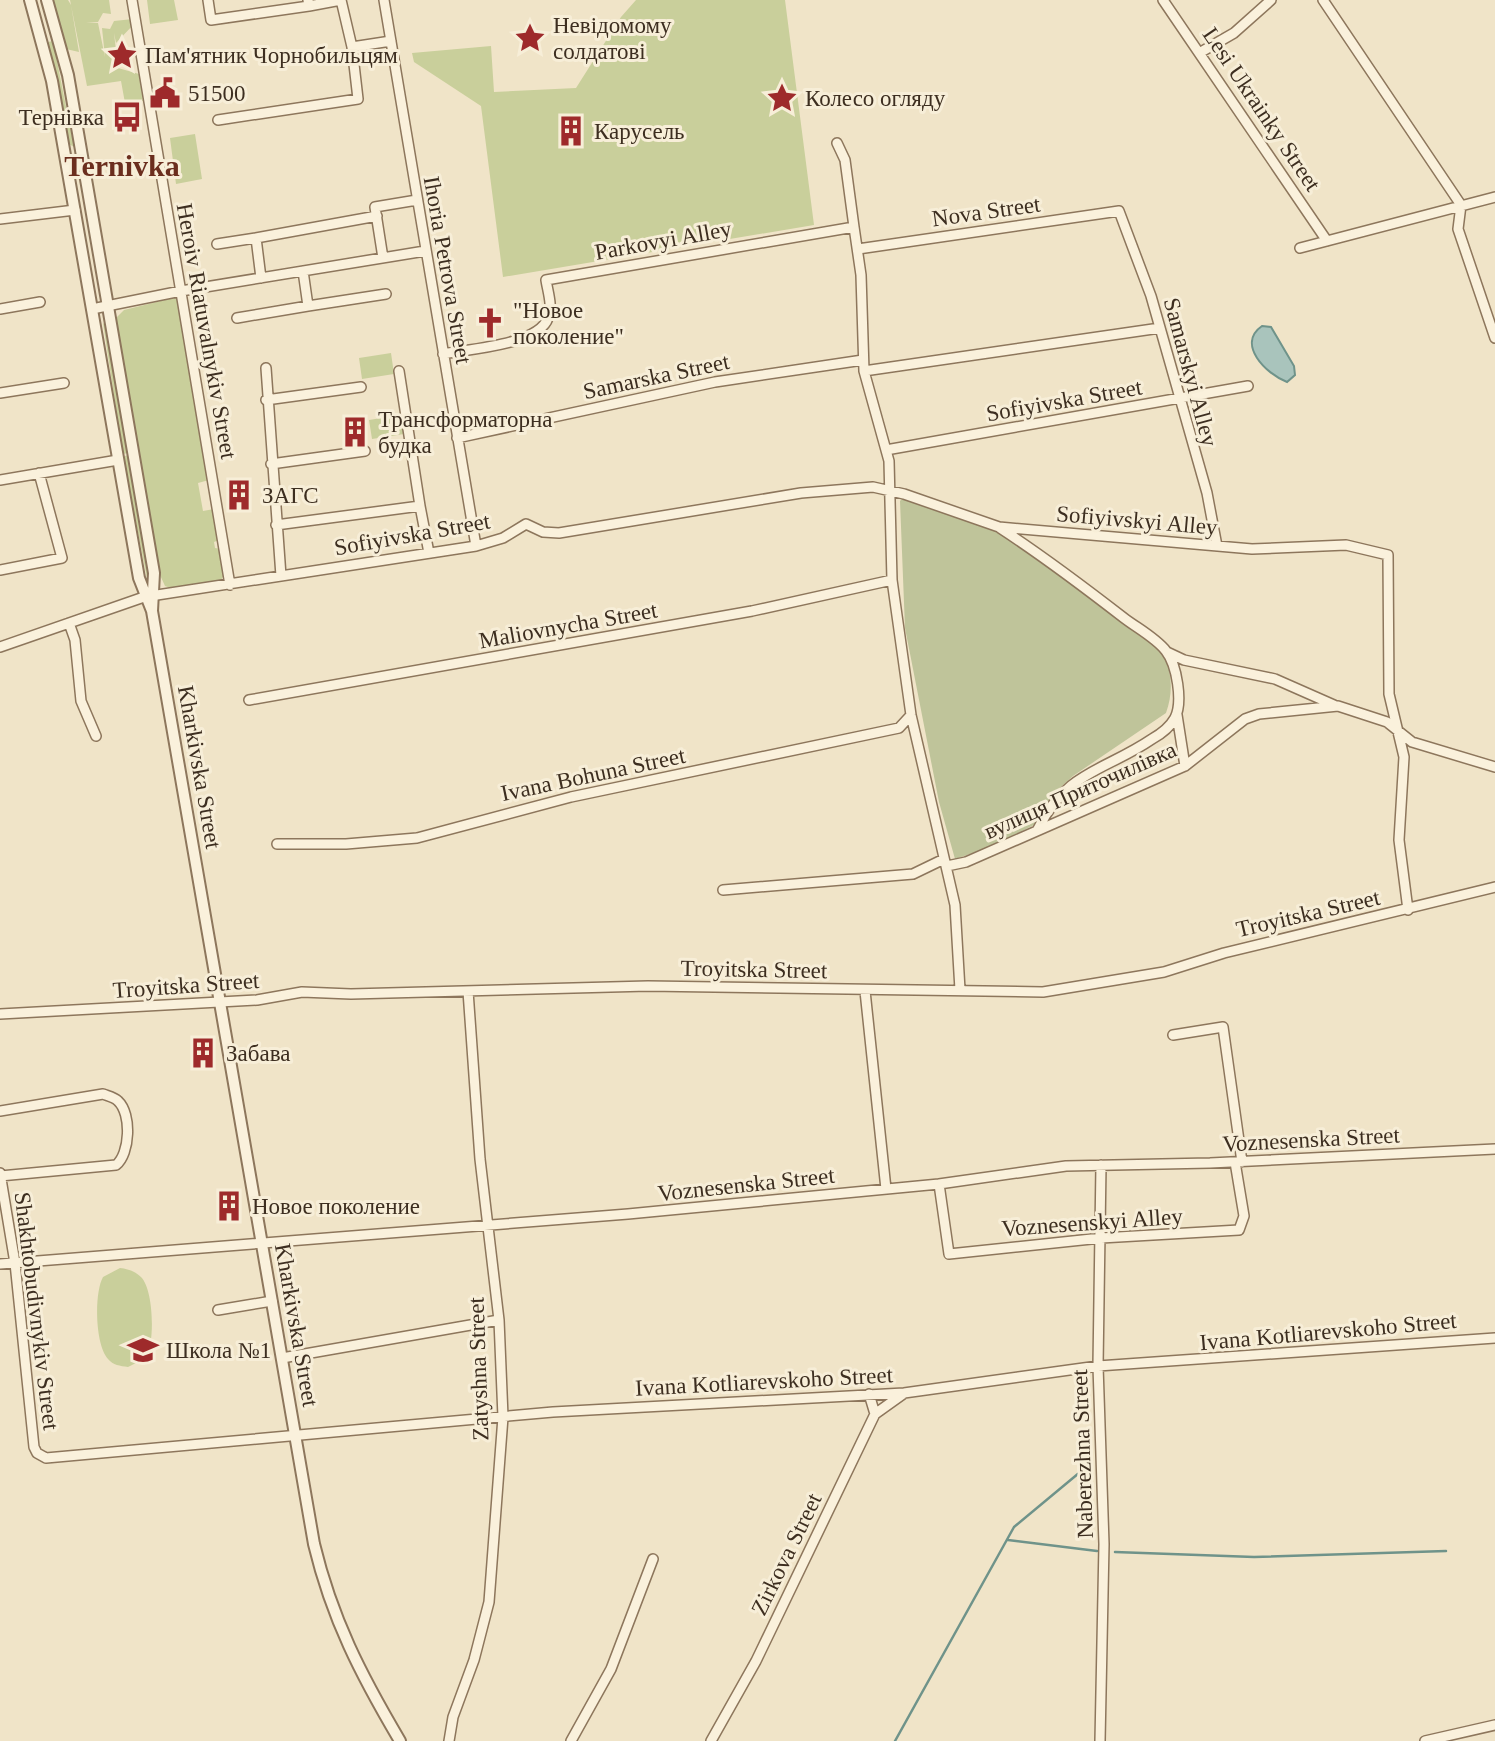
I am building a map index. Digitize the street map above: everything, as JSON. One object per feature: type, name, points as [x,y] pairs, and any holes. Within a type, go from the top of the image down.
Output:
[{"type":"street","name":"Kharkivska Street","points":[[30,0],[49,68],[118,460],[152,611],[314,1544],[336,1620],[358,1670],[400,1741]]},
{"type":"street","name":"Kharkivska Street","points":[[47,0],[68,75],[154,573],[149,596]]},
{"type":"street","name":"Heroiv Riatuvalnykiv Street","points":[[132,0],[230,585]]},
{"type":"street","points":[[208,0],[211,20],[341,0],[352,47],[358,99],[219,120]]},
{"type":"street","name":"Ihoria Petrova Street","points":[[384,0],[476,546]]},
{"type":"street","name":"Lesi Ukrainky Street","points":[[1163,0],[1201,52],[1327,241]]},
{"type":"street","points":[[1201,52],[1234,33],[1271,0]]},
{"type":"street","points":[[1323,0],[1461,205],[1458,229],[1495,338]]},
{"type":"street","points":[[352,47],[391,41]]},
{"type":"street","points":[[837,144],[845,160],[858,249],[864,371],[886,450],[892,580],[911,715],[955,905],[960,990]]},
{"type":"street","points":[[65,151],[81,148]]},
{"type":"street","points":[[1300,248],[1495,197]]},
{"type":"street","points":[[383,258],[375,207],[417,200]]},
{"type":"street","points":[[0,219],[91,207]]},
{"type":"street","name":"Nova Street","points":[[858,249],[1119,211]]},
{"type":"street","name":"Samarskyi Alley","points":[[1119,211],[1160,328],[1206,493],[1217,545]]},
{"type":"street","points":[[217,244],[377,216]]},
{"type":"street","name":"Parkovyi Alley","points":[[443,354],[518,340],[537,333],[545,325],[550,313],[546,280],[854,227]]},
{"type":"street","points":[[256,238],[261,278]]},
{"type":"street","points":[[92,309],[181,291],[425,251]]},
{"type":"street","points":[[303,271],[308,306]]},
{"type":"street","points":[[237,318],[386,294]]},
{"type":"street","points":[[0,309],[40,302]]},
{"type":"street","points":[[864,371],[1160,328]]},
{"type":"street","name":"Samarska Street","points":[[457,438],[715,382],[863,360]]},
{"type":"street","points":[[265,368],[281,576]]},
{"type":"street","points":[[399,371],[429,553]]},
{"type":"street","points":[[0,393],[64,383]]},
{"type":"street","name":"Sofiyivska Street","points":[[886,450],[1248,386]]},
{"type":"street","points":[[266,400],[361,387]]},
{"type":"street","points":[[271,464],[365,451]]},
{"type":"street","points":[[0,480],[118,460]]},
{"type":"street","points":[[0,570],[61,558],[39,473]]},
{"type":"street","name":"Sofiyivska Street","points":[[0,647],[149,596],[476,546],[503,538],[526,524],[549,533],[559,533],[801,493],[858,487],[888,489]]},
{"type":"street","name":"Sofiyivskyi Alley","points":[[888,489],[999,527],[1252,549],[1340,545],[1388,555],[1389,694],[1400,733]]},
{"type":"street","points":[[276,525],[420,506]]},
{"type":"street","points":[[999,527],[1045,557],[1167,652],[1184,660],[1275,680],[1338,706]]},
{"type":"street","name":"Maliovnycha Street","points":[[249,700],[752,611],[892,580]]},
{"type":"street","points":[[69,623],[82,701],[96,736]]},
{"type":"street","points":[[1167,652],[1176,683],[1177,715],[1185,766]]},
{"type":"street","name":"вулиця Приточилівка","points":[[723,890],[913,874],[946,863],[966,862],[1185,766],[1250,716],[1338,706],[1382,720],[1423,746],[1495,767]]},
{"type":"street","name":"Ivana Bohuna Street","points":[[277,844],[346,844],[417,838],[571,797],[899,728],[911,715]]},
{"type":"street","points":[[1038,829],[1050,805],[1071,786],[1094,769],[1151,740],[1167,728],[1177,715]]},
{"type":"street","points":[[1400,733],[1404,757],[1399,841],[1408,910]]},
{"type":"street","name":"Troyitska Street","points":[[0,1014],[269,999],[302,992],[648,986],[865,991],[960,990],[1009,994],[1100,984],[1164,972],[1224,953],[1495,887]]},
{"type":"street","name":"Zatyshna Street","points":[[449,1741],[453,1717],[474,1660],[489,1602],[503,1417],[499,1320],[468,991]]},
{"type":"street","points":[[865,991],[886,1189]]},
{"type":"street","points":[[1173,1035],[1223,1027],[1239,1162]]},
{"type":"street","points":[[0,1111],[103,1094],[113,1097],[121,1105],[127,1135],[124,1154],[116,1165],[0,1175]]},
{"type":"street","name":"Voznesenska Street","points":[[0,1264],[488,1223],[628,1214],[939,1184],[1037,1169],[1495,1149]]},
{"type":"street","name":"Voznesenskyi Alley","points":[[939,1184],[948,1254],[1101,1238],[1239,1230],[1244,1216],[1239,1162]]},
{"type":"street","name":"Naberezhna Street","points":[[1100,1741],[1104,1544],[1098,1366],[1101,1165]]},
{"type":"street","name":"Shakhtobudivnykiv Street","points":[[0,1175],[15,1264],[37,1453]]},
{"type":"street","points":[[218,1310],[272,1301]]},
{"type":"street","points":[[282,1358],[499,1320]]},
{"type":"street","name":"Ivana Kotliarevskoho Street","points":[[37,1453],[46,1458],[503,1417],[904,1393],[1098,1366],[1272,1356],[1388,1343],[1495,1338]]},
{"type":"street","name":"Zirkova Street","points":[[711,1741],[762,1649],[875,1414],[904,1393]]},
{"type":"street","points":[[869,1394],[875,1414]]},
{"type":"street","points":[[571,1741],[611,1669],[653,1559]]},
{"type":"street","points":[[1425,1741],[1495,1725]]},
{"type":"green space","points":[[52,0],[68,0],[71,5],[79,52],[66,49]]},
{"type":"green space","points":[[70,0],[109,0],[111,14],[103,13],[98,22],[86,23],[98,23],[105,57],[102,28],[110,29],[114,21],[133,19],[134,24],[116,43],[114,33],[118,68],[139,74],[143,101],[125,103],[121,81],[87,86]]},
{"type":"green space","points":[[147,0],[174,0],[178,20],[150,24]]},
{"type":"green space","points":[[636,0],[785,0],[814,225],[503,277],[481,106],[414,62],[412,53],[491,46],[494,92],[576,88],[621,17]]},
{"type":"green space","points":[[53,41],[74,147],[69,144],[48,42]]},
{"type":"green space","points":[[195,134],[202,179],[176,184],[170,138]]},
{"type":"green space","points":[[178,299],[209,480],[198,483],[203,511],[214,509],[219,540],[214,542],[215,548],[221,549],[225,573],[220,582],[173,589],[165,586],[160,575],[116,318],[124,310]]},
{"type":"green space","points":[[103,323],[106,326],[128,453],[123,454]]},
{"type":"green space","points":[[391,353],[394,374],[362,379],[359,358]]},
{"type":"green space","points":[[401,415],[404,434],[372,439],[369,420]]},
{"type":"green space","points":[[128,455],[148,573],[147,578],[123,457]]},
{"type":"green space","points":[[907,493],[1002,525],[1160,647],[1170,680],[1166,713],[1073,776],[1053,794],[1036,824],[988,848],[955,859],[939,802],[905,628],[900,501]]},
{"type":"green space","points":[[120,1268],[141,1277],[151,1304],[149,1351],[146,1358],[128,1367],[114,1364],[108,1359],[100,1343],[97,1319],[98,1295],[103,1277]]},
{"type":"water","points":[[1262,326],[1271,327],[1294,366],[1295,375],[1287,382],[1263,366],[1253,350],[1255,333]]},
{"type":"waterway","points":[[895,1741],[1014,1527],[1091,1463]]},
{"type":"waterway","points":[[1008,1540],[1097,1551]]},
{"type":"waterway","points":[[1115,1552],[1254,1557],[1446,1551]]},
{"type":"place","name":"Невідомому солдатові","points":[[530,38]]},
{"type":"place","name":"Пам'ятник Чорнобильцям","points":[[122,55]]},
{"type":"place","name":"51500","points":[[165,93]]},
{"type":"place","name":"Колесо огляду","points":[[782,98]]},
{"type":"place","name":"Тернівка","points":[[127,117]]},
{"type":"place","name":"Карусель","points":[[571,131]]},
{"type":"place","name":"\"Новое поколение\"","points":[[490,323]]},
{"type":"place","name":"Трансформаторна будка","points":[[355,432]]},
{"type":"place","name":"ЗАГС","points":[[239,495]]},
{"type":"place","name":"Забава","points":[[203,1053]]},
{"type":"place","name":"Новое поколение","points":[[229,1206]]},
{"type":"place","name":"Школа №1","points":[[143,1350]]},
{"type":"district","name":"Ternivka","points":[[122,166]]}]
